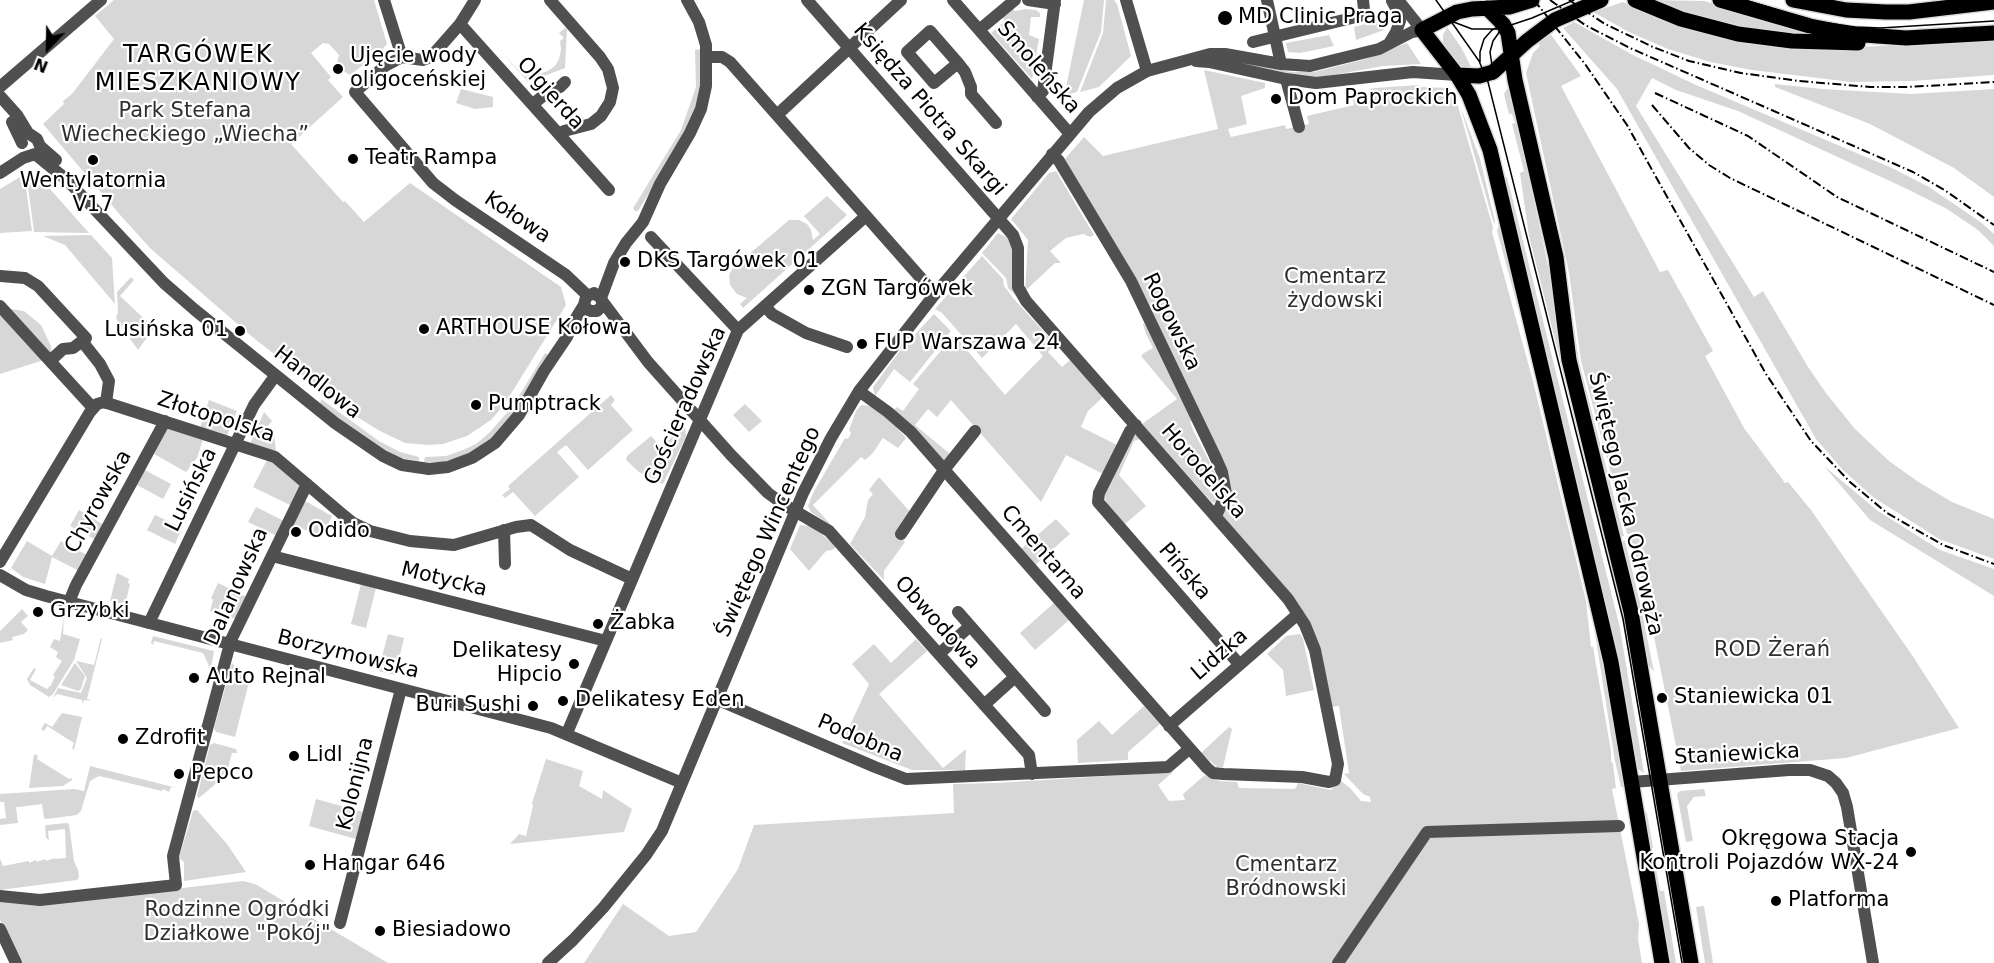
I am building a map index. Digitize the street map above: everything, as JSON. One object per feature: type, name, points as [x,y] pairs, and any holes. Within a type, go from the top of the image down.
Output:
[{"type":"main road","points":[[1532,0],[1509,7],[1482,4],[1457,12],[1422,30],[1469,94],[1490,150],[1508,219],[1611,662],[1662,963]]},
{"type":"main road","points":[[1457,75],[1473,77],[1486,75],[1500,67],[1510,56],[1555,20],[1601,0]]},
{"type":"main road","points":[[1635,0],[1660,11],[1719,30],[1773,40],[1856,43],[1994,33]]},
{"type":"main road","points":[[1720,0],[1837,32],[1906,38]]},
{"type":"main road","points":[[1793,0],[1846,10],[1886,12],[1909,12],[1994,2]]},
{"type":"main road","points":[[1482,4],[1505,27],[1510,56]]},
{"type":"main road","name":"Świętego Jacka Odrowąża","points":[[1510,56],[1556,257],[1569,360],[1630,612],[1691,963]]},
{"type":"street","points":[[0,87],[101,0]]},
{"type":"street","points":[[384,0],[402,57],[423,60],[431,57],[460,24],[475,0]]},
{"type":"street","points":[[550,0],[600,57],[608,69],[613,88],[610,102],[601,116],[591,124],[560,134]]},
{"type":"street","name":"Handlowa","points":[[0,108],[30,147],[52,157],[86,194],[98,212],[164,283],[274,376],[345,431],[395,462],[421,468],[442,468],[484,451],[510,426],[554,365],[594,302],[644,205],[660,184],[696,121],[706,86],[707,57],[699,22],[687,0]]},
{"type":"street","name":"Księdza Piotra Skargi","points":[[807,0],[999,219]]},
{"type":"street","points":[[777,115],[901,0]]},
{"type":"street","name":"Smoleńska","points":[[953,0],[1070,134]]},
{"type":"street","points":[[979,30],[1016,0]]},
{"type":"street","points":[[1028,0],[1055,2],[1043,91],[1037,97]]},
{"type":"street","points":[[1126,0],[1147,72]]},
{"type":"street","points":[[1267,0],[1281,64]]},
{"type":"street","points":[[1253,42],[1360,16],[1364,10],[1363,0]]},
{"type":"street","points":[[1386,45],[1394,36],[1400,21],[1391,0]]},
{"type":"street","points":[[1398,0],[1422,30]]},
{"type":"street","name":"Olgierda","points":[[460,24],[609,190]]},
{"type":"street","name":"Świętego Wincentego","points":[[548,963],[593,919],[646,855],[662,831],[795,512],[831,438],[859,391],[935,294],[1052,154],[1101,100],[1120,86],[1147,72],[1216,53],[1296,66],[1321,64],[1363,54],[1412,32],[1422,30]]},
{"type":"street","name":"Kołowa","points":[[402,57],[385,66],[355,92],[433,183],[566,275],[594,302],[618,320],[648,362],[700,420],[768,493],[795,512]]},
{"type":"street","points":[[707,57],[722,57],[730,62],[935,294]]},
{"type":"street","name":"Świętego Wincentego","points":[[1183,61],[1209,62],[1286,79],[1327,83],[1413,72],[1457,75]]},
{"type":"street","points":[[958,63],[969,80],[971,94],[996,123]]},
{"type":"street","points":[[1286,79],[1299,127]]},
{"type":"street","points":[[533,104],[565,82]]},
{"type":"street","name":"Handlowa","points":[[0,96],[17,115],[30,147]]},
{"type":"street","points":[[0,165],[30,147]]},
{"type":"street","points":[[0,172],[30,147]]},
{"type":"street","name":"Rogowska","points":[[1052,154],[1059,161],[1131,281],[1222,472],[1226,494],[1216,516]]},
{"type":"street","name":"Gościeradowska","points":[[567,733],[738,330],[866,216]]},
{"type":"street","name":"Horodelska","points":[[999,219],[1018,244],[1019,292],[1288,599],[1298,614],[1315,650],[1338,764],[1337,775]]},
{"type":"street","points":[[651,237],[738,330]]},
{"type":"street","points":[[0,276],[25,278],[38,286],[86,338],[73,348],[63,349],[50,361]]},
{"type":"street","points":[[0,306],[93,408]]},
{"type":"street","points":[[765,306],[772,314],[806,333],[847,347]]},
{"type":"street","points":[[0,562],[93,408],[100,403],[106,403],[109,381],[100,364],[85,345]]},
{"type":"street","name":"Lusińska","points":[[149,623],[256,400],[274,376]]},
{"type":"street","name":"Cmentarna","points":[[859,391],[911,432],[1189,749],[1213,773],[1302,777],[1329,782],[1334,781],[1337,775]]},
{"type":"street","name":"Złotopolska","points":[[106,403],[275,457],[353,523],[370,531],[393,538],[454,545],[524,525],[537,527],[570,550],[633,579]]},
{"type":"street","name":"Chyrowska","points":[[69,602],[165,421]]},
{"type":"street","name":"Pińska","points":[[1136,425],[1130,431],[1097,500],[1239,664]]},
{"type":"street","points":[[901,534],[944,470],[975,431]]},
{"type":"street","name":"Dalanowska","points":[[0,896],[40,900],[176,885],[173,856],[230,644],[307,484]]},
{"type":"street","name":"Obwodowa","points":[[795,512],[829,531],[1029,755],[1032,774]]},
{"type":"street","points":[[504,530],[505,564]]},
{"type":"street","name":"Motycka","points":[[272,556],[606,641]]},
{"type":"street","name":"Borzymowska","points":[[0,575],[26,590],[69,602],[567,733],[682,783]]},
{"type":"street","points":[[958,612],[1046,711]]},
{"type":"street","name":"Lidzka","points":[[1169,726],[1298,614]]},
{"type":"street","points":[[939,654],[970,626]]},
{"type":"street","points":[[984,705],[1015,677]]},
{"type":"street","name":"Kolonijna","points":[[340,923],[401,689]]},
{"type":"street","name":"Podobna","points":[[716,699],[906,778],[1168,767],[1189,749]]},
{"type":"street","name":"Staniewicka","points":[[1632,782],[1789,770],[1810,770],[1828,776],[1843,793],[1847,807],[1873,963]]},
{"type":"street","points":[[1338,963],[1427,832],[1431,830],[1619,826]]},
{"type":"street","points":[[0,929],[16,963]]},
{"type":"green space","name":"Park Stefana Wiecheckiego „Wiecha”","points":[[114,0],[374,0],[387,44],[378,54],[350,75],[339,70],[341,67],[337,62],[339,55],[329,44],[323,43],[311,53],[331,77],[328,80],[343,97],[291,144],[364,222],[410,183],[561,287],[566,305],[504,405],[491,420],[467,436],[443,444],[405,443],[378,430],[256,340],[151,249],[121,216],[43,124],[64,104],[63,101],[72,94],[114,39],[95,16]]},
{"type":"green space","points":[[1084,0],[1104,0],[1101,32],[1077,92],[1065,95],[1054,93],[1051,88],[1063,90],[1066,87]]},
{"type":"green space","points":[[1106,0],[1114,0],[1117,4],[1131,56],[1099,87],[1080,92],[1103,33]]},
{"type":"green space","points":[[1651,0],[1704,1],[1826,36],[1762,32],[1676,11]]},
{"type":"green space","points":[[1623,2],[1657,17],[1860,47],[1994,40],[1994,75],[1913,81],[1851,82],[1752,70],[1710,62],[1668,49],[1629,32],[1593,12]]},
{"type":"green space","points":[[1011,7],[1015,11],[1026,9],[1040,13],[1040,17],[1031,17],[1029,35],[1039,39],[1032,79],[991,33],[1005,21],[1001,16]]},
{"type":"green space","points":[[1381,20],[1386,24],[1384,30],[1356,40],[1354,27]]},
{"type":"green space","points":[[1574,22],[1631,54],[1696,85],[1892,168],[1929,187],[1982,223],[1994,234],[1994,246],[1978,230],[1947,209],[1905,188],[1738,111],[1676,90],[1652,78],[1636,106],[1754,297],[1763,291],[1826,393],[1855,429],[1889,461],[1952,502],[1994,519],[1994,559],[1939,539],[1873,497],[1843,470],[1816,439],[1617,89],[1563,28]]},
{"type":"green space","points":[[1447,27],[1461,47],[1472,69],[1458,65],[1443,45],[1443,35]]},
{"type":"green space","points":[[567,29],[565,68],[528,82],[499,49],[525,77],[530,73],[539,74],[555,66],[559,59],[560,41],[564,38],[559,33]]},
{"type":"green space","name":"ROD Żerań","points":[[1549,32],[1581,76],[1561,86],[1660,272],[1668,270],[1713,351],[1705,356],[1744,428],[1785,483],[1788,482],[1811,510],[1912,655],[1959,728],[1846,758],[1681,771],[1646,597],[1581,361],[1569,273],[1526,73],[1533,53],[1540,46],[1537,42]]},
{"type":"green space","points":[[1329,35],[1334,46],[1300,53],[1288,52],[1286,43]]},
{"type":"green space","points":[[1407,43],[1421,64],[1383,66],[1317,78],[1215,58],[1228,58],[1291,72],[1314,72],[1366,59]]},
{"type":"green space","points":[[700,49],[703,72],[696,110],[677,148],[638,211],[635,211],[633,208],[681,130],[696,87],[695,50]]},
{"type":"green space","points":[[1204,70],[1265,83],[1265,88],[1241,96],[1247,124],[1228,129],[1231,137],[1285,125],[1286,129],[1309,124],[1307,116],[1354,105],[1352,94],[1361,91],[1362,94],[1370,93],[1370,89],[1418,85],[1449,88],[1454,92],[1533,381],[1586,601],[1591,647],[1593,647],[1613,764],[1616,788],[1612,789],[1639,924],[1638,939],[1642,963],[584,963],[623,904],[669,936],[696,932],[738,869],[754,825],[954,813],[953,784],[1173,772],[1158,785],[1169,801],[1185,800],[1183,794],[1205,775],[1219,781],[1237,782],[1239,788],[1295,789],[1298,783],[1331,790],[1340,780],[1361,801],[1371,802],[1370,797],[1363,794],[1344,774],[1349,773],[1339,706],[1331,707],[1319,652],[1224,519],[1222,513],[1229,486],[1065,159],[1084,137],[1103,156],[1218,129]]},
{"type":"green space","points":[[1775,84],[1911,94],[1994,89],[1994,197],[1954,168],[1870,124],[1775,87]]},
{"type":"green space","points":[[1510,88],[1625,618],[1529,236],[1520,173],[1524,171],[1512,124],[1515,123],[1512,114],[1509,114],[1504,94]]},
{"type":"green space","points":[[461,89],[493,97],[493,107],[475,109],[456,103]]},
{"type":"green space","points":[[1460,105],[1480,159],[1494,224]]},
{"type":"green space","points":[[1056,171],[1094,235],[1090,237],[1083,234],[1066,238],[1050,251],[1061,263],[1055,263],[1025,291],[1028,240],[1011,219],[1049,173]]},
{"type":"green space","points":[[31,174],[42,180],[89,233],[34,232],[28,187],[21,176]]},
{"type":"green space","points":[[20,177],[26,188],[32,231],[0,233],[0,189]]},
{"type":"green space","points":[[1507,177],[1620,628],[1644,773],[1638,769],[1626,699],[1503,178]]},
{"type":"green space","points":[[827,196],[847,215],[743,308],[740,304],[747,298],[737,294],[730,285],[729,275],[733,268],[789,220],[799,220],[807,224],[813,240],[820,234],[804,216]]},
{"type":"green space","points":[[1500,221],[1596,616],[1625,787],[1621,787],[1615,761],[1590,601],[1535,370],[1497,231]]},
{"type":"green space","points":[[998,233],[1006,237],[1007,235],[1012,241],[1014,290],[1017,297],[1008,288],[1006,278],[982,253]]},
{"type":"green space","points":[[91,235],[112,258],[115,304],[65,245],[43,236]]},
{"type":"green space","points":[[982,256],[1003,279],[1004,286],[1014,299],[1055,344],[1048,352],[1062,367],[1070,360],[1103,397],[1088,411],[1081,427],[1117,445],[1103,474],[1066,455],[1041,502],[951,400],[937,417],[928,409],[915,425],[950,454],[944,462],[914,428],[894,410],[897,407],[903,411],[919,389],[913,384],[954,335],[1005,395],[1043,356],[1016,324],[982,358],[942,313],[935,309]]},
{"type":"green space","points":[[1564,262],[1579,362],[1624,536],[1620,537],[1576,363]]},
{"type":"green space","points":[[131,277],[134,280],[120,296],[154,328],[138,350],[124,330],[125,325],[121,327],[116,318],[117,292]]},
{"type":"green space","points":[[4,308],[24,311],[41,325],[51,346],[52,355]]},
{"type":"green space","points":[[0,309],[47,359],[0,374]]},
{"type":"green space","points":[[934,314],[951,331],[910,382],[894,369],[875,396],[873,387],[902,348]]},
{"type":"green space","points":[[1144,323],[1147,328],[1150,327],[1194,421],[1190,422],[1194,432],[1221,484],[1223,490],[1219,501],[1213,503],[1207,497],[1142,424],[1177,399],[1141,356],[1153,348],[1146,334]]},
{"type":"green space","points":[[545,353],[549,355],[517,409],[496,436],[478,450],[456,459],[424,462],[425,457],[446,456],[463,450],[476,444],[490,432],[513,406]]},
{"type":"green space","points":[[611,395],[615,400],[611,405],[633,430],[588,470],[566,445],[557,452],[579,477],[535,516],[513,492],[505,498],[502,495],[510,489],[508,486]]},
{"type":"green space","points":[[321,399],[379,441],[400,452],[419,457],[419,461],[400,458],[388,453],[347,426],[320,404]]},
{"type":"green space","points":[[209,400],[237,411],[227,436],[200,428]]},
{"type":"green space","points":[[745,404],[762,421],[749,432],[733,415]]},
{"type":"green space","points":[[861,405],[870,406],[890,420],[906,438],[898,448],[883,438],[872,454],[865,460],[861,457],[813,505],[832,526],[811,512],[808,506],[813,493],[845,438],[848,439],[856,411]]},
{"type":"green space","points":[[264,412],[272,421],[266,428],[274,434],[276,451],[250,444]]},
{"type":"green space","points":[[685,425],[686,436],[663,484],[639,472],[626,460],[627,456],[651,436],[661,447]]},
{"type":"green space","points":[[167,428],[203,439],[197,458],[186,472],[154,454]]},
{"type":"green space","points":[[1134,435],[1140,439],[1134,441],[1119,475],[1146,506],[1125,524],[1106,502],[1103,494]]},
{"type":"green space","points":[[267,460],[281,466],[298,482],[300,487],[292,506],[253,487]]},
{"type":"green space","points":[[1824,466],[1878,511],[1940,550],[1994,569],[1994,596],[1870,520]]},
{"type":"green space","points":[[145,470],[171,484],[163,499],[137,485]]},
{"type":"green space","points":[[878,478],[911,513],[897,534],[905,542],[884,571],[884,580],[850,544],[865,517],[868,500],[873,494],[869,490]]},
{"type":"green space","points":[[305,501],[332,516],[322,538],[293,524]]},
{"type":"green space","points":[[256,507],[284,521],[277,536],[248,522]]},
{"type":"green space","points":[[79,510],[104,525],[96,540],[70,526]]},
{"type":"green space","points":[[155,515],[182,528],[175,544],[147,530]]},
{"type":"green space","points":[[1056,519],[1070,534],[1035,565],[1021,549]]},
{"type":"green space","points":[[800,525],[816,529],[836,547],[826,551],[809,571],[790,549]]},
{"type":"green space","points":[[27,541],[52,556],[61,541],[87,555],[79,571],[52,557],[45,584],[23,577],[11,568]]},
{"type":"green space","points":[[1625,541],[1639,598],[1654,672],[1646,662],[1621,543]]},
{"type":"green space","points":[[117,573],[129,579],[125,605],[110,601]]},
{"type":"green space","points":[[218,583],[247,597],[236,619],[210,611],[213,600],[211,598]]},
{"type":"green space","points":[[361,584],[376,588],[366,628],[351,624]]},
{"type":"green space","points":[[1054,603],[1069,620],[1035,650],[1020,633]]},
{"type":"green space","points":[[22,609],[28,616],[21,622],[28,630],[24,634],[12,637],[13,640],[0,643],[0,631]]},
{"type":"green space","points":[[64,616],[63,634],[80,639],[74,660],[49,697],[30,685],[27,679],[34,668],[36,669],[30,680],[47,689],[51,685],[55,677],[53,675],[62,661],[56,657],[58,652],[50,647],[54,639],[60,641]]},
{"type":"green space","points":[[388,634],[404,638],[395,675],[378,671]]},
{"type":"green space","points":[[1300,634],[1314,690],[1286,696],[1283,670],[1267,654],[1286,636]]},
{"type":"green space","points":[[153,636],[214,651],[211,668],[207,678],[210,668],[203,653],[154,641],[153,645],[151,643]]},
{"type":"green space","points":[[101,638],[87,699],[92,701],[84,700],[83,705],[82,700],[57,694],[53,698],[58,688],[81,693],[87,678],[76,661],[94,665]]},
{"type":"green space","points":[[916,639],[927,651],[879,694],[943,768],[966,749],[965,770],[912,770],[842,743],[869,684],[852,664],[874,644],[891,663]]},
{"type":"green space","points":[[75,663],[85,676],[81,689],[78,691],[61,685]]},
{"type":"green space","points":[[232,663],[249,682],[235,737],[216,732],[214,728]]},
{"type":"green space","points":[[1144,706],[1160,724],[1128,752],[1128,760],[1078,763],[1077,740],[1099,721],[1112,735]]},
{"type":"green space","points":[[62,713],[82,717],[74,750],[72,748],[74,743],[47,726],[44,731],[41,729],[45,723],[52,727]]},
{"type":"green space","points":[[1229,727],[1232,729],[1223,767],[1217,767],[1201,753]]},
{"type":"green space","points":[[214,743],[236,749],[237,753],[232,753],[226,775],[199,798],[197,796],[210,745]]},
{"type":"green space","points":[[34,754],[38,756],[37,759],[72,780],[63,786],[29,788]]},
{"type":"green space","points":[[546,759],[583,771],[579,786],[602,799],[603,790],[632,809],[624,832],[510,844],[519,834],[526,836],[532,803]]},
{"type":"green space","points":[[90,766],[177,788],[171,787],[169,792],[163,789],[162,791],[99,776],[90,781],[81,811],[77,815],[46,819],[42,804],[16,807],[18,823],[0,825],[0,819],[6,818],[4,802],[0,802],[0,794],[74,789],[84,791]]},
{"type":"green space","points":[[1704,789],[1706,796],[1694,797],[1687,806],[1693,841],[1686,842],[1677,794],[1680,791]]},
{"type":"green space","points":[[316,799],[363,812],[356,839],[309,826]]},
{"type":"green space","points":[[1642,809],[1647,813],[1653,848],[1650,848],[1651,856],[1654,857],[1660,891],[1664,891],[1676,963],[1667,963]]},
{"type":"green space","points":[[197,810],[227,844],[246,872],[184,881],[184,862],[179,858],[193,811]]},
{"type":"green space","points":[[67,823],[74,861],[78,870],[77,880],[0,890],[0,859],[3,866],[66,858],[65,829],[48,831],[49,840],[46,838],[45,827]]},
{"type":"green space","name":"Rodzinne Ogródki Działkowe \"Pokój\"","points":[[243,881],[255,884],[388,963],[21,963],[0,920],[0,900],[104,897]]},
{"type":"green space","points":[[1704,906],[1713,963],[1705,963],[1696,907]]},
{"type":"tram line","points":[[1436,0],[1479,61],[1488,82],[1623,619],[1682,963]]},
{"type":"tram line","points":[[1451,21],[1472,29],[1499,29],[1574,0]]},
{"type":"tram line","points":[[1745,0],[1814,21],[1855,27],[1880,28],[1994,21]]},
{"type":"tram line","points":[[1480,62],[1484,39],[1492,30],[1508,22]]},
{"type":"tram line","points":[[1494,79],[1490,52],[1493,41],[1500,31]]},
{"type":"railway","points":[[1534,0],[1585,64],[1627,125],[1766,374],[1811,441],[1850,482],[1887,513],[1943,545],[1994,564]]},
{"type":"railway","points":[[1550,0],[1585,25],[1630,48],[1913,172],[1946,191],[1994,225]]},
{"type":"railway","points":[[1569,0],[1605,24],[1653,47],[1689,61],[1741,73],[1870,87],[1994,82]]},
{"type":"railway","points":[[1655,93],[1748,136],[1837,197],[1994,272]]},
{"type":"railway","points":[[1652,105],[1689,148],[1709,165],[1730,178],[1994,305]]},
{"type":"place","name":"MD Clinic Praga","points":[[1225,18]]},
{"type":"place","name":"Ujęcie wody oligoceńskiej","points":[[338,69]]},
{"type":"place","name":"Dom Paprockich","points":[[1276,99]]},
{"type":"place","name":"Teatr Rampa","points":[[353,159]]},
{"type":"place","name":"Wentylatornia V17","points":[[93,160]]},
{"type":"place","name":"DKS Targówek 01","points":[[625,262]]},
{"type":"place","name":"ZGN Targówek","points":[[809,290]]},
{"type":"place","name":"ARTHOUSE Kołowa","points":[[424,329]]},
{"type":"place","name":"Lusińska 01","points":[[240,331]]},
{"type":"place","name":"FUP Warszawa 24","points":[[862,344]]},
{"type":"place","name":"Pumptrack","points":[[476,405]]},
{"type":"place","name":"Odido","points":[[296,532]]},
{"type":"place","name":"Grzybki","points":[[38,612]]},
{"type":"place","name":"Żabka","points":[[598,624]]},
{"type":"place","name":"Delikatesy Hipcio","points":[[574,664]]},
{"type":"place","name":"Auto Rejnal","points":[[194,678]]},
{"type":"place","name":"Staniewicka 01","points":[[1662,698]]},
{"type":"place","name":"Delikatesy Eden","points":[[563,701]]},
{"type":"place","name":"Buri Sushi","points":[[533,706]]},
{"type":"place","name":"Zdrofit","points":[[123,739]]},
{"type":"place","name":"Lidl","points":[[294,756]]},
{"type":"place","name":"Pepco","points":[[179,774]]},
{"type":"place","name":"Okręgowa Stacja Kontroli Pojazdów WX-24","points":[[1911,852]]},
{"type":"place","name":"Hangar 646","points":[[310,865]]},
{"type":"place","name":"Platforma","points":[[1776,901]]},
{"type":"place","name":"Biesiadowo","points":[[380,931]]},
{"type":"district","name":"TARGÓWEK MIESZKANIOWY","points":[[198,70]]},
{"type":"park label","name":"Cmentarz żydowski","points":[[1335,290]]},
{"type":"park label","name":"Cmentarz Bródnowski","points":[[1286,878]]}]
